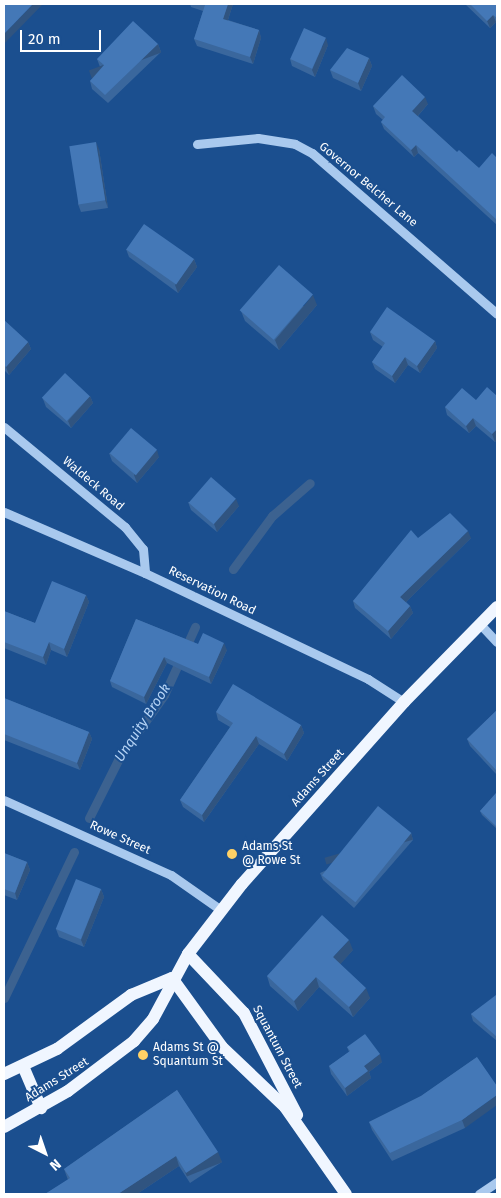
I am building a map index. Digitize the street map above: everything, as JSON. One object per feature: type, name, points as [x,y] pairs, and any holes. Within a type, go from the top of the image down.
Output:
[{"type":"main road","name":"Adams Street","points":[[4,1127],[41,1108],[134,1041],[153,1019],[172,978],[220,910],[404,702],[479,623],[497,607]]},
{"type":"main road","name":"Squantum Street","points":[[188,954],[244,1013],[309,1140]]},
{"type":"main road","name":"Squantum Street","points":[[172,978],[208,1030],[285,1107],[346,1194]]},
{"type":"main road","points":[[4,1074],[23,1066],[74,1038],[131,995],[172,978]]},
{"type":"main road","points":[[23,1066],[41,1108]]},
{"type":"street","name":"Governor Belcher Lane","points":[[197,144],[258,138],[295,144],[312,153],[497,314]]},
{"type":"street","name":"Waldeck Road","points":[[4,427],[125,527],[143,549],[145,573]]},
{"type":"street","name":"Reservation Road","points":[[4,512],[145,573],[368,679],[404,702]]},
{"type":"street","points":[[479,623],[497,642]]},
{"type":"street","name":"Rowe Street","points":[[4,800],[171,874],[220,910]]},
{"type":"street","points":[[479,1194],[497,1182]]},
{"type":"building","points":[[4,4],[33,4],[4,34]]},
{"type":"building","points":[[203,4],[228,4],[223,19],[259,30],[250,57],[194,39],[205,5]]},
{"type":"building","points":[[470,4],[497,4],[497,18],[493,15],[487,21]]},
{"type":"building","points":[[133,21],[158,44],[105,95],[90,81],[104,65],[97,59]]},
{"type":"building","points":[[304,28],[326,38],[312,69],[290,59]]},
{"type":"building","points":[[347,48],[369,58],[358,83],[330,70]]},
{"type":"building","points":[[402,75],[425,97],[412,111],[457,152],[459,150],[479,168],[492,153],[497,158],[497,220],[416,145],[411,150],[381,122],[385,117],[373,106]]},
{"type":"building","points":[[96,142],[105,200],[79,204],[69,146]]},
{"type":"building","points":[[144,224],[194,259],[176,284],[126,249]]},
{"type":"building","points":[[279,265],[313,295],[274,340],[240,310]]},
{"type":"building","points":[[387,307],[435,341],[417,366],[405,357],[392,376],[372,362],[385,343],[370,332]]},
{"type":"building","points":[[4,320],[28,342],[6,367],[4,365]]},
{"type":"building","points":[[65,373],[90,396],[67,421],[42,398]]},
{"type":"building","points":[[487,387],[497,396],[497,429],[492,434],[473,418],[466,426],[445,407],[462,388],[476,400]]},
{"type":"building","points":[[131,428],[157,450],[136,475],[110,453]]},
{"type":"building","points":[[211,477],[236,499],[214,524],[189,503]]},
{"type":"building","points":[[450,513],[468,531],[400,597],[410,606],[388,631],[353,601],[411,530],[418,538]]},
{"type":"building","points":[[52,581],[86,595],[64,649],[49,642],[43,657],[4,642],[4,611],[35,623]]},
{"type":"building","points":[[136,619],[198,644],[203,633],[224,643],[209,677],[164,657],[144,697],[110,681]]},
{"type":"building","points":[[233,684],[301,725],[284,754],[256,736],[202,815],[180,800],[233,723],[216,712]]},
{"type":"building","points":[[4,698],[89,732],[77,763],[4,734]]},
{"type":"building","points":[[497,710],[497,771],[467,739]]},
{"type":"building","points":[[497,792],[497,827],[480,811]]},
{"type":"building","points":[[378,806],[411,833],[355,902],[322,875]]},
{"type":"building","points":[[4,853],[27,862],[15,893],[4,889]]},
{"type":"building","points":[[76,879],[101,889],[81,939],[56,929]]},
{"type":"building","points":[[322,915],[349,940],[333,957],[366,988],[349,1007],[316,977],[294,1001],[267,976]]},
{"type":"building","points":[[497,996],[497,1037],[471,1014]]},
{"type":"building","points":[[365,1034],[380,1054],[364,1066],[368,1071],[345,1088],[329,1066],[350,1051],[347,1047]]},
{"type":"building","points":[[477,1057],[497,1086],[497,1095],[462,1120],[390,1153],[369,1122],[421,1096]]},
{"type":"building","points":[[177,1090],[218,1152],[186,1173],[176,1156],[118,1194],[45,1194],[70,1178],[64,1169]]},
{"type":"waterway","name":"Unquity Brook","points":[[233,569],[272,516],[310,483]]},
{"type":"waterway","name":"Unquity Brook","points":[[89,818],[118,760],[164,695],[195,627]]},
{"type":"waterway","name":"Unquity Brook","points":[[4,998],[74,852]]},
{"type":"place","name":"Adams St @ Rowe St","points":[[232,854]]},
{"type":"place","name":"Adams St @ Squantum St","points":[[143,1055]]}]
